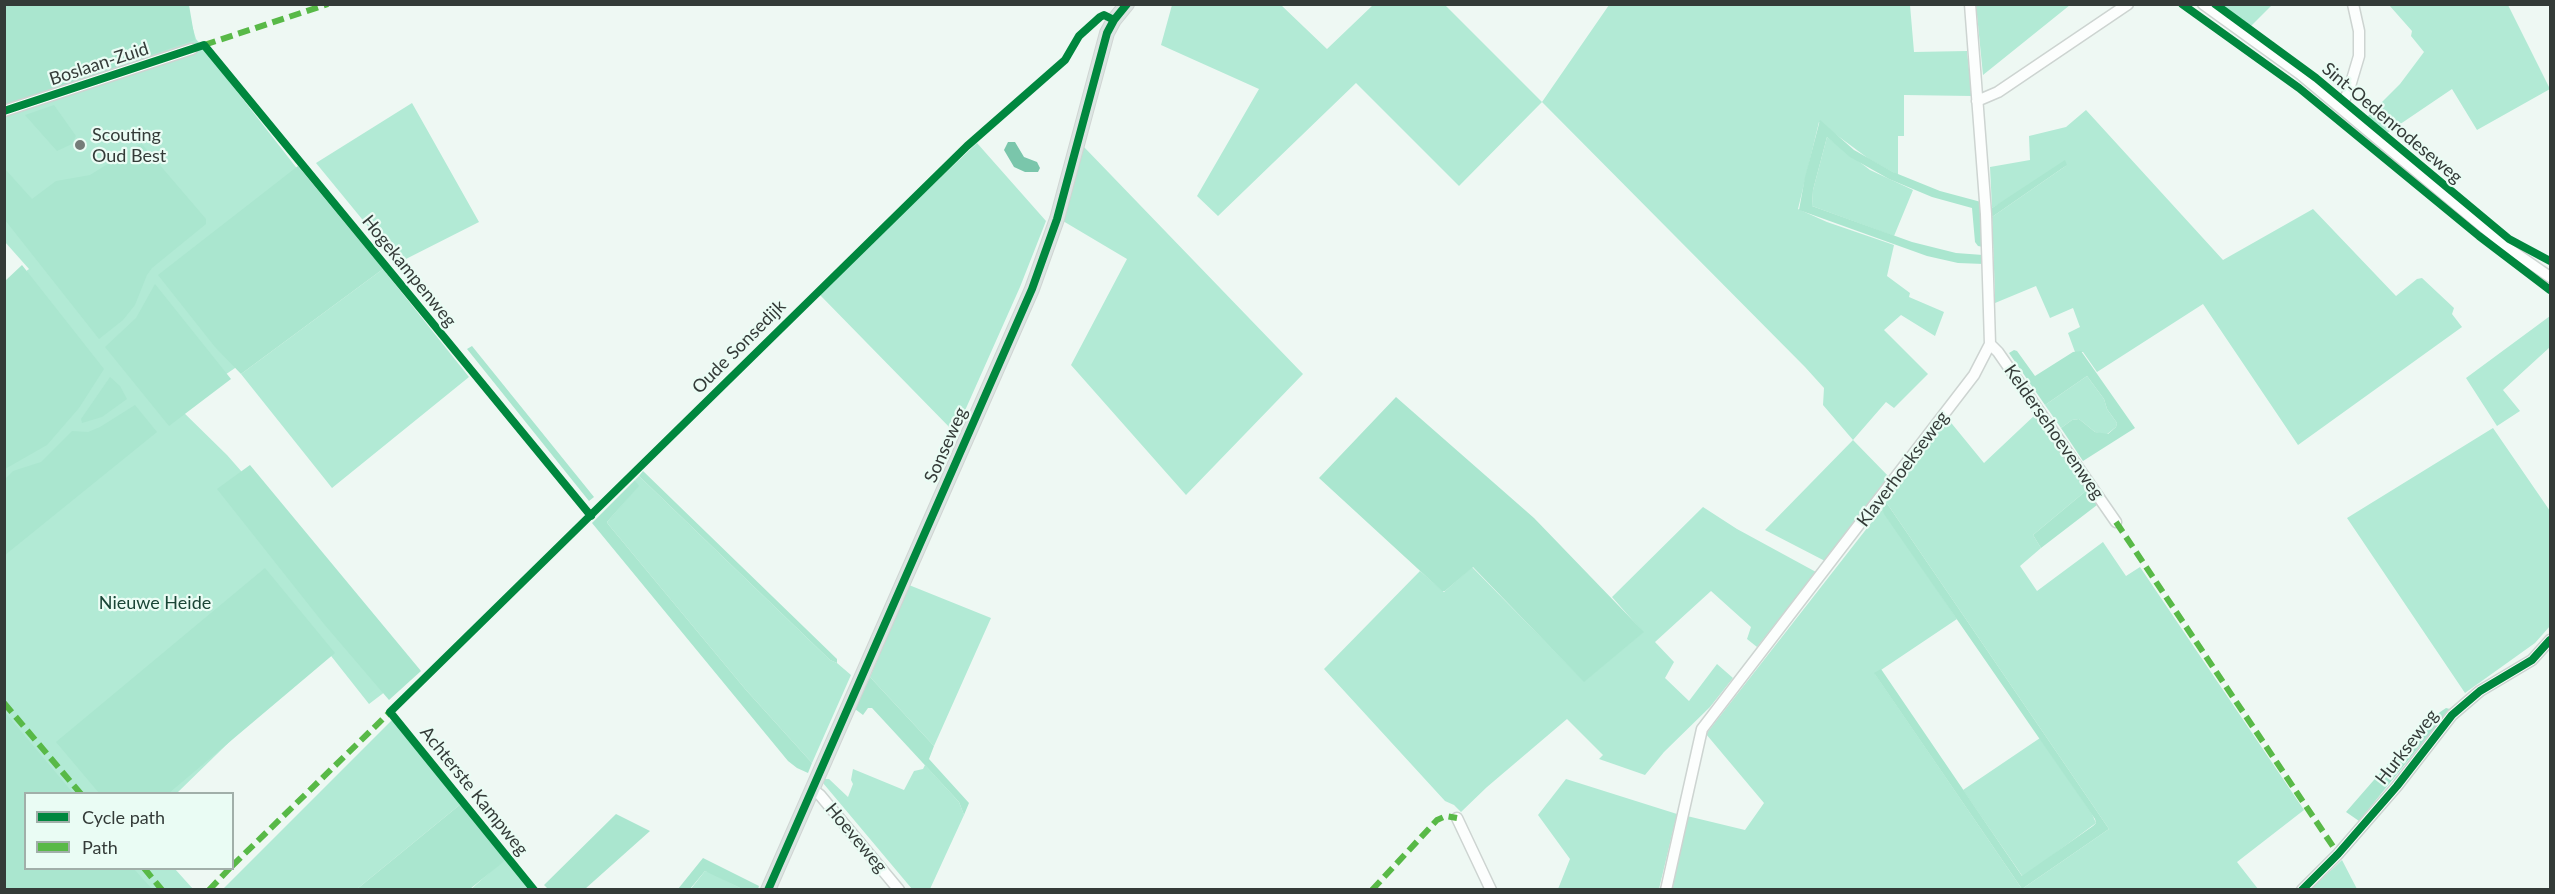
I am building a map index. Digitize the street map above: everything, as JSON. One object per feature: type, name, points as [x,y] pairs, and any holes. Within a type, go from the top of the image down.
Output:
[{"type":"main road","name":"Sonseweg","points":[[768,890],[1032,289],[1057,219],[1107,33],[1127,4]]},
{"type":"street","name":"Klaverhoekseweg","points":[[1666,890],[1702,729],[1974,375],[1990,344],[1986,214],[1970,4]]},
{"type":"street","points":[[1977,101],[1998,93],[2128,4]]},
{"type":"street","name":"Sint-Oedenrodeseweg","points":[[2203,4],[2291,68],[2508,248],[2550,277]]},
{"type":"street","points":[[2340,107],[2348,93],[2359,56],[2359,31],[2353,4]]},
{"type":"street","name":"Boslaan-Zuid","points":[[4,111],[192,49]]},
{"type":"street","name":"Keldersehoevenweg","points":[[1990,344],[1998,352],[2116,522]]},
{"type":"street","name":"Hurkseweg","points":[[2302,890],[2338,854],[2397,786],[2452,715],[2480,691],[2532,660],[2550,640]]},
{"type":"street","name":"Hoeveweg","points":[[812,789],[820,795],[899,890]]},
{"type":"street","points":[[1457,818],[1491,890]]},
{"type":"green space","name":"Nieuwe Heide","points":[[5,4],[186,5],[196,39],[377,271],[178,407],[227,455],[415,669],[369,704],[324,647],[178,792],[24,792],[24,870],[176,870],[193,889],[5,889],[4,287],[29,269],[5,242]]},
{"type":"green space","points":[[1976,4],[2070,5],[1983,75]]},
{"type":"green space","points":[[1172,5],[1281,5],[1327,49],[1373,5],[1445,5],[1542,102],[1459,186],[1356,83],[1218,216],[1197,196],[1259,89],[1161,45]]},
{"type":"green space","points":[[1609,5],[1910,5],[1914,52],[1967,51],[1972,96],[1904,95],[1904,136],[1898,136],[1898,175],[1869,159],[1819,122],[1798,209],[1827,222],[1894,245],[1887,276],[1910,293],[1909,297],[1944,312],[1935,336],[1901,315],[1884,330],[1928,374],[1894,408],[1886,402],[1853,440],[1823,405],[1824,388],[1805,367],[1542,102]]},
{"type":"green space","points":[[2222,5],[2272,5],[2251,26]]},
{"type":"green space","points":[[2389,5],[2508,5],[2550,89],[2477,130],[2452,89],[2387,133],[2367,117],[2400,84],[2424,52],[2411,36],[2412,31]]},
{"type":"green space","points":[[412,103],[479,222],[398,263],[316,163]]},
{"type":"green space","points":[[2086,110],[2223,260],[2313,209],[2396,296],[2417,279],[2422,278],[2454,308],[2452,314],[2462,327],[2298,445],[2203,304],[2097,372],[2083,352],[2075,352],[2068,333],[2080,327],[2073,308],[2050,318],[2036,286],[1995,303],[1992,217],[2067,165],[1992,208],[1990,167],[2030,160],[2029,136],[2066,127]]},
{"type":"green space","points":[[1827,137],[1870,170],[1913,190],[1894,236],[1812,206],[1813,190]]},
{"type":"green space","points":[[977,143],[1046,221],[1020,287],[955,433],[820,295]]},
{"type":"green space","points":[[1084,147],[1303,374],[1186,495],[1071,365],[1127,259],[1063,221]]},
{"type":"green space","points":[[383,269],[469,377],[332,488],[241,374]]},
{"type":"green space","points":[[2550,316],[2550,347],[2503,390],[2520,411],[2497,426],[2466,378]]},
{"type":"green space","points":[[2087,376],[2104,399],[2107,409],[2117,423],[2116,427],[2106,435],[2095,432],[2079,419],[2072,420],[2061,428],[2045,405]]},
{"type":"green space","points":[[2036,414],[2087,490],[2033,535],[2041,548],[2020,566],[2037,591],[2103,542],[2126,576],[2140,567],[2304,810],[2237,862],[2258,889],[2022,889],[2109,829],[1886,502],[1948,419],[1984,463]]},
{"type":"green space","points":[[2493,428],[2550,511],[2550,626],[2535,643],[2465,693],[2347,518]]},
{"type":"green space","points":[[1853,440],[1891,479],[1825,561],[1765,530]]},
{"type":"green space","points":[[639,476],[830,660],[851,675],[812,763],[746,690],[608,524],[607,522],[638,486],[635,480]]},
{"type":"green space","points":[[1703,507],[1737,529],[1816,572],[1757,647],[1747,639],[1751,627],[1711,591],[1655,642],[1674,662],[1665,678],[1689,701],[1717,664],[1733,678],[1710,707],[1664,752],[1645,775],[1599,759],[1603,755],[1567,719],[1461,812],[1454,805],[1445,801],[1324,669],[1420,571],[1444,592],[1472,567],[1584,681],[1643,632],[1612,597]]},
{"type":"green space","points":[[1882,509],[1957,619],[1875,674],[2022,889],[1672,890],[1687,816],[1745,830],[1764,803],[1706,734]]},
{"type":"green space","points":[[909,585],[991,618],[934,746],[870,677]]},
{"type":"green space","points":[[393,719],[462,803],[357,889],[222,890]]},
{"type":"green space","points":[[2040,738],[2096,823],[2023,877],[1963,790]]},
{"type":"green space","points":[[925,765],[959,802],[964,815],[930,889],[912,889],[823,783],[825,779],[829,779],[848,797],[853,784],[851,780],[853,769],[904,790],[914,771],[923,769]]},
{"type":"green space","points":[[1566,779],[1677,814],[1659,889],[1558,889],[1570,859],[1538,815]]},
{"type":"green space","points":[[507,859],[531,889],[470,890],[498,865]]},
{"type":"green space","points":[[2342,860],[2357,889],[2311,889]]},
{"type":"green space","points":[[705,871],[709,872],[742,889],[690,890]]},
{"type":"shaded area","points":[[4,5],[189,5],[195,40],[5,105]]},
{"type":"shaded area","points":[[54,105],[76,136],[72,144],[57,151],[25,115]]},
{"type":"shaded area","points":[[1820,120],[1854,150],[1893,172],[1940,191],[1981,202],[1983,247],[1978,246],[1975,242],[1972,208],[1932,197],[1889,179],[1850,157],[1827,137],[1813,190],[1812,206],[1912,242],[1956,253],[1983,255],[1984,264],[1958,263],[1927,256],[1799,210]]},
{"type":"shaded area","points":[[1008,142],[1015,142],[1024,157],[1037,162],[1040,168],[1038,172],[1025,172],[1014,167],[1004,150]]},
{"type":"shaded area","points":[[141,143],[206,219],[206,224],[152,268],[135,305],[123,320],[99,339],[5,220],[5,169],[32,199],[56,181],[90,175]]},
{"type":"shaded area","points":[[2065,160],[2067,165],[1992,217],[1992,208]]},
{"type":"shaded area","points":[[298,166],[383,269],[241,374],[215,347],[158,275]]},
{"type":"shaded area","points":[[22,265],[104,369],[79,408],[47,445],[5,469],[5,281]]},
{"type":"shaded area","points":[[155,284],[231,379],[169,426],[105,347],[136,318]]},
{"type":"shaded area","points":[[472,346],[594,497],[589,501],[467,349]]},
{"type":"shaded area","points":[[2014,350],[2035,376],[2073,352],[2081,351],[2135,428],[2083,461],[2061,428],[2072,420],[2079,419],[2095,432],[2108,434],[2117,423],[2107,409],[2104,399],[2087,376],[2045,405],[2009,353]]},
{"type":"shaded area","points":[[110,377],[120,386],[127,399],[102,417],[82,423],[81,419]]},
{"type":"shaded area","points":[[1396,397],[1534,518],[1644,632],[1584,682],[1473,567],[1445,591],[1442,591],[1319,478]]},
{"type":"shaded area","points":[[135,405],[157,432],[5,555],[5,479],[13,471],[41,462],[72,431],[88,432]]},
{"type":"shaded area","points":[[250,465],[421,671],[389,700],[324,624],[217,489]]},
{"type":"shaded area","points":[[643,471],[837,659],[837,663],[830,660],[639,476]]},
{"type":"shaded area","points":[[635,480],[639,486],[607,522],[608,524],[746,690],[812,763],[808,773],[788,761],[592,523]]},
{"type":"shaded area","points":[[2087,490],[2097,505],[2041,548],[2033,535]]},
{"type":"shaded area","points":[[1886,502],[2109,829],[2022,889],[1874,673],[1881,669],[2022,876],[2093,826],[2096,823],[2095,819],[1884,514],[1882,509]]},
{"type":"shaded area","points":[[265,568],[335,653],[170,792],[98,792],[56,742]]},
{"type":"shaded area","points":[[870,677],[934,746],[929,759],[969,803],[964,815],[959,802],[872,708],[868,708],[863,715],[855,709]]},
{"type":"shaded area","points":[[2446,708],[2450,709],[2359,821],[2346,812],[2407,742],[2430,719]]},
{"type":"shaded area","points":[[4,711],[72,792],[24,792],[24,870],[135,870],[152,889],[5,889]]},
{"type":"shaded area","points":[[462,803],[507,859],[470,889],[357,889]]},
{"type":"shaded area","points":[[616,814],[650,831],[585,889],[548,889],[544,885]]},
{"type":"shaded area","points":[[703,858],[759,886],[758,889],[742,889],[705,871],[690,889],[678,889]]},
{"type":"marked path","points":[[204,45],[328,4]]},
{"type":"marked path","points":[[2116,522],[2338,854]]},
{"type":"marked path","points":[[4,703],[79,792]]},
{"type":"marked path","points":[[234,864],[390,712]]},
{"type":"marked path","points":[[1372,890],[1437,820],[1446,816],[1457,818]]},
{"type":"marked path","points":[[146,870],[162,890]]},
{"type":"marked path","points":[[209,890],[228,870]]},
{"type":"cycle path","points":[[768,890],[1032,289],[1057,219],[1107,33],[1127,4]]},
{"type":"cycle path","points":[[2182,4],[2299,88],[2479,236],[2550,290]]},
{"type":"cycle path","points":[[2215,4],[2316,78],[2509,239],[2550,261]]},
{"type":"cycle path","name":"Oude Sonsedijk","points":[[534,890],[390,712],[967,146],[1065,60],[1079,36],[1104,15],[1114,20]]},
{"type":"cycle path","name":"Hogekampenweg","points":[[4,111],[204,45],[591,516]]},
{"type":"cycle path","points":[[2302,890],[2338,854],[2397,786],[2452,715],[2480,691],[2532,660],[2550,640]]},
{"type":"place","name":"Scouting Oud Best","points":[[80,145]]}]
